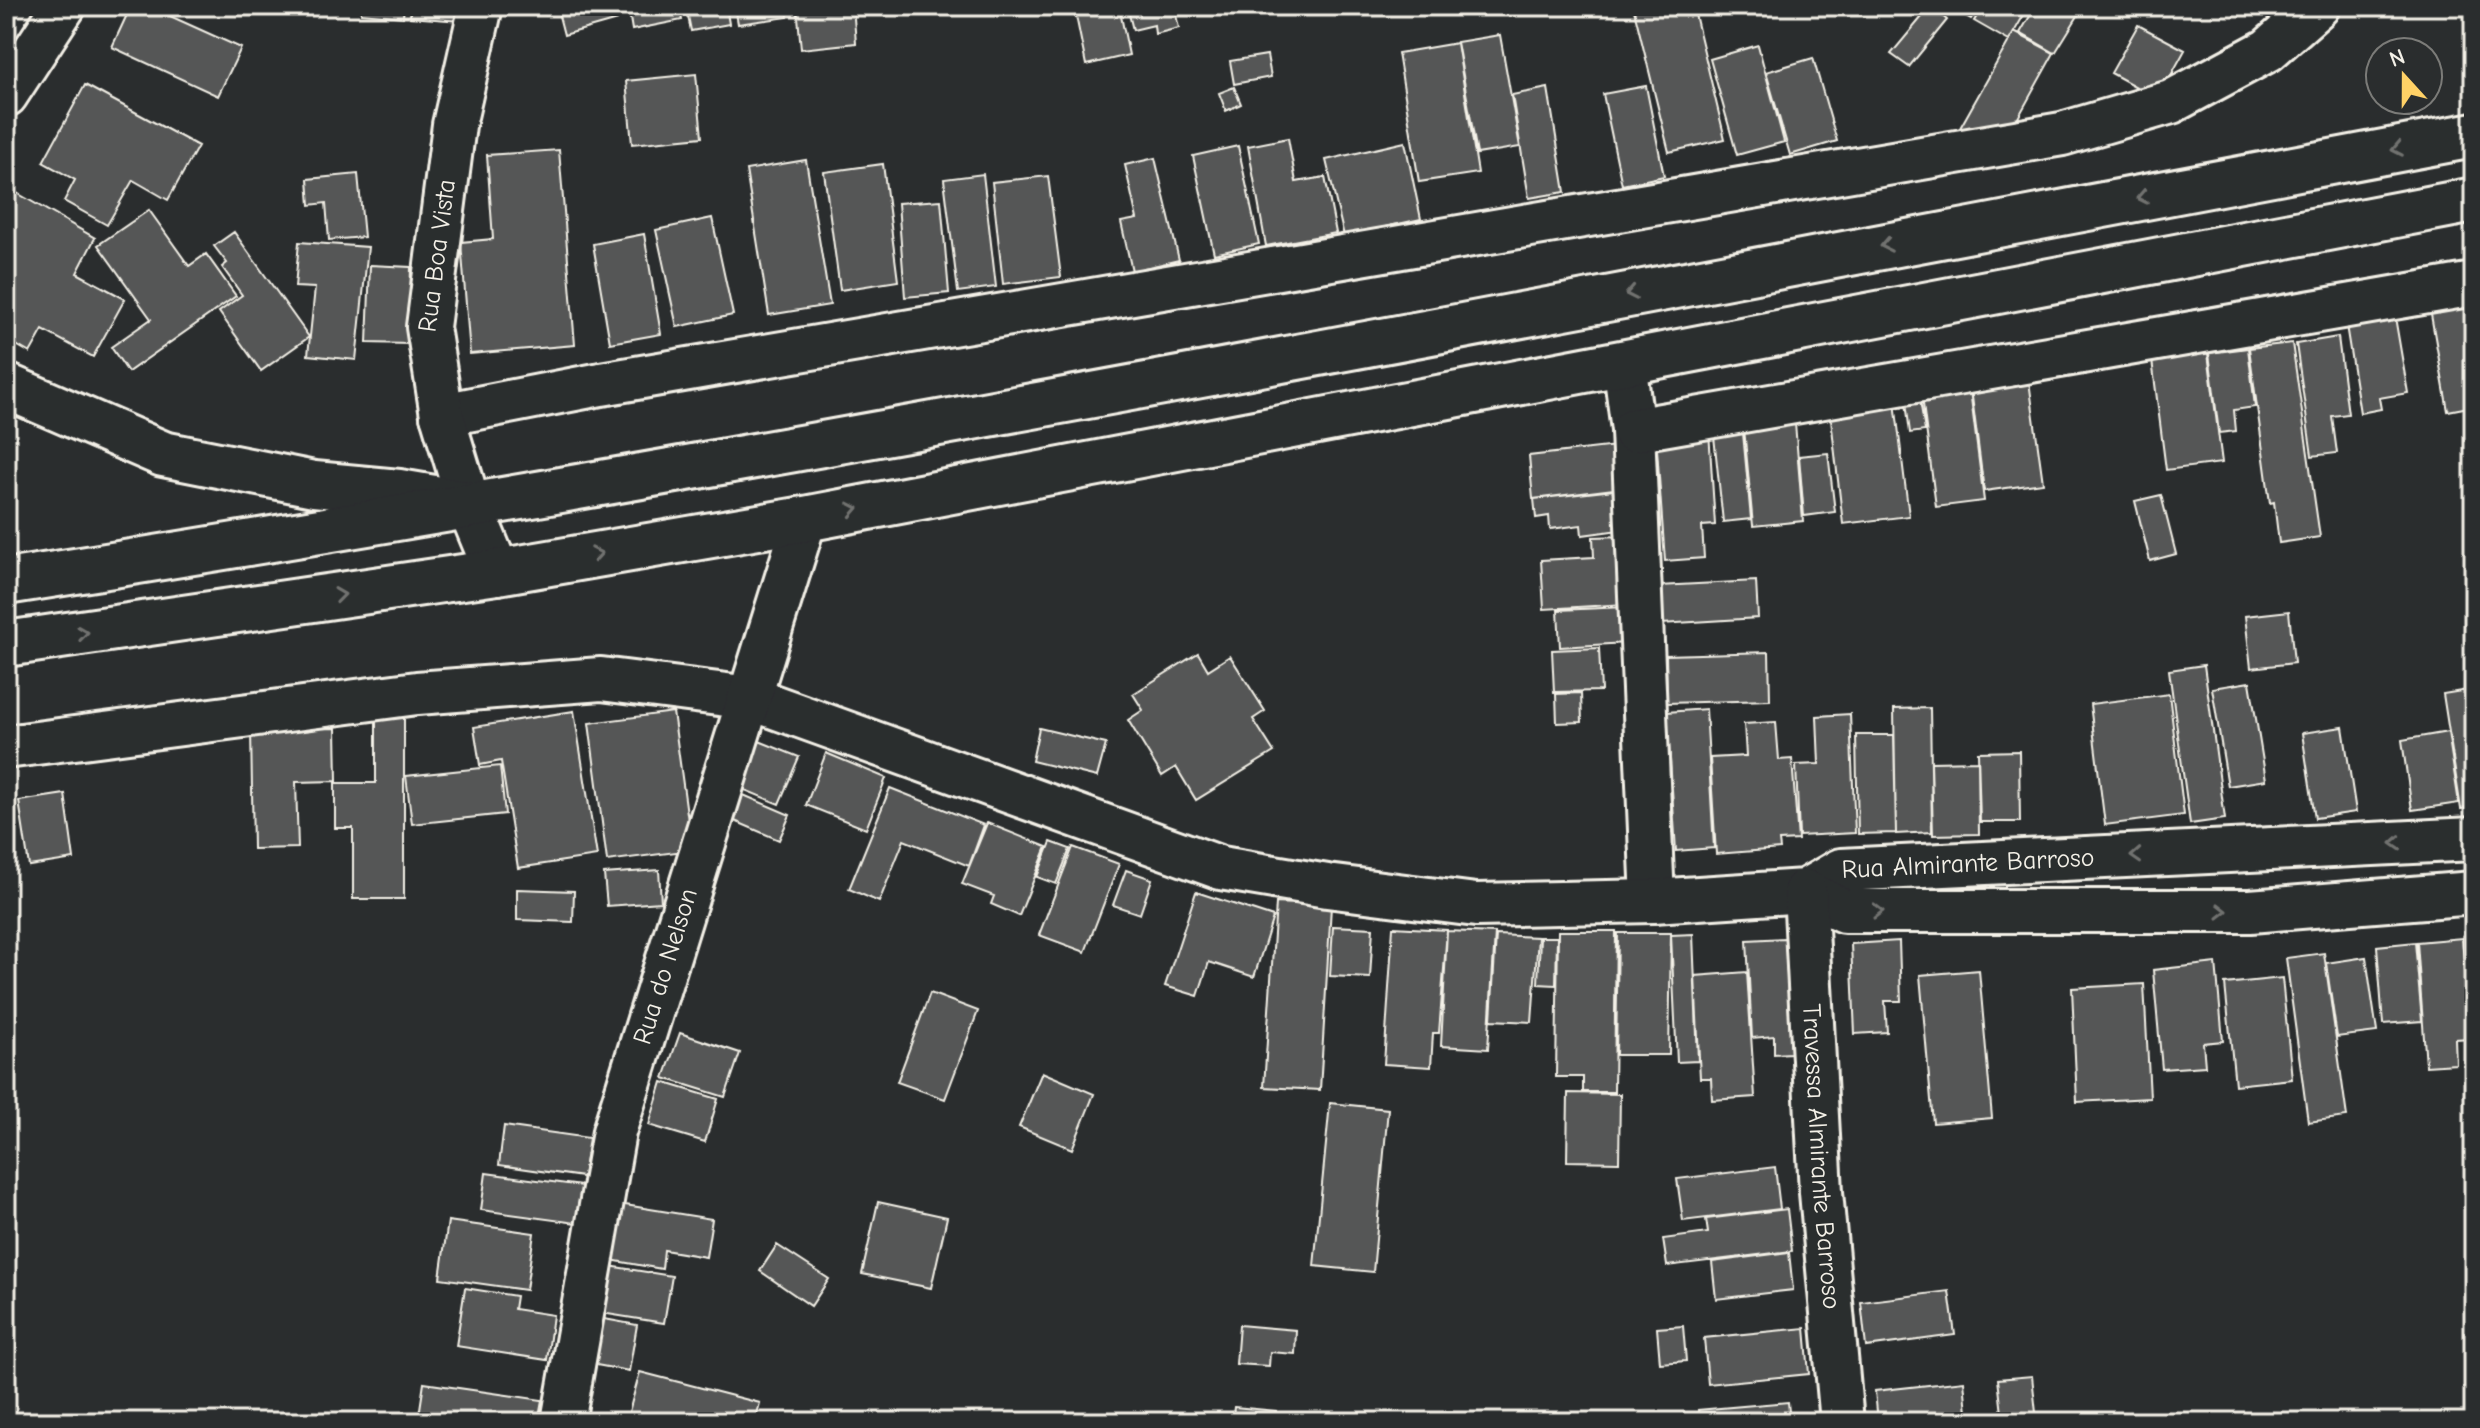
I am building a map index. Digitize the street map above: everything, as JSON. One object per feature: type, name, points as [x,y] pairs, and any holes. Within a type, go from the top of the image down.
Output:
[{"type":"main road","points":[[6,582],[322,532],[838,441],[2474,135]]},
{"type":"main road","points":[[6,644],[497,572],[805,519],[2474,200]]},
{"type":"main road","points":[[6,386],[163,454],[314,484],[399,492],[469,504]]},
{"type":"main road","points":[[469,504],[497,572]]},
{"type":"street","points":[[6,95],[64,6]]},
{"type":"street","name":"Rua Boa Vista","points":[[469,504],[442,415],[428,327],[454,125],[481,6]]},
{"type":"street","points":[[442,415],[601,384],[2062,134],[2171,102],[2268,50],[2318,6]]},
{"type":"street","points":[[1633,430],[2474,284]]},
{"type":"street","points":[[1624,362],[1633,430],[1653,901]]},
{"type":"street","name":"Rua do Nelson","points":[[563,1422],[614,1132],[805,519]]},
{"type":"street","points":[[6,747],[417,693],[586,680],[750,698],[1221,868],[1327,886],[1476,905],[1653,901],[1805,891]]},
{"type":"street","name":"Rua Almirante Barroso","points":[[1805,891],[1841,870],[2474,839]]},
{"type":"street","name":"Rua Almirante Barroso","points":[[1805,891],[1844,911],[2250,911],[2474,893]]},
{"type":"street","name":"Travessa Almirante Barroso","points":[[1805,891],[1821,1192],[1842,1422]]},
{"type":"building","points":[[131,6],[148,6],[241,48],[218,96],[112,47]]},
{"type":"building","points":[[361,6],[404,6],[403,17],[361,13]]},
{"type":"building","points":[[411,6],[475,6],[473,22],[410,17]]},
{"type":"building","points":[[544,6],[614,6],[617,20],[564,35],[558,12],[546,15]]},
{"type":"building","points":[[628,6],[679,6],[682,20],[632,30]]},
{"type":"building","points":[[686,6],[726,6],[729,24],[691,31]]},
{"type":"building","points":[[735,6],[787,6],[788,17],[738,24]]},
{"type":"building","points":[[797,6],[853,6],[856,43],[801,49]]},
{"type":"building","points":[[1074,6],[1119,6],[1129,55],[1086,65]]},
{"type":"building","points":[[1127,6],[1174,6],[1179,28],[1155,34],[1154,25],[1133,30]]},
{"type":"building","points":[[1633,6],[1693,6],[1725,139],[1669,152]]},
{"type":"building","points":[[1931,6],[1947,20],[1909,67],[1891,54]]},
{"type":"building","points":[[1947,6],[1979,6],[1971,19]]},
{"type":"building","points":[[1983,6],[2029,6],[2009,41],[1974,21]]},
{"type":"building","points":[[2036,6],[2084,6],[2055,53],[2020,33]]},
{"type":"building","points":[[2138,25],[2185,50],[2158,99],[2111,73]]},
{"type":"building","points":[[2014,32],[2054,53],[2009,134],[1960,128]]},
{"type":"building","points":[[1500,35],[1520,147],[1477,154],[1457,42]]},
{"type":"building","points":[[1457,43],[1478,173],[1419,182],[1398,53]]},
{"type":"building","points":[[1758,45],[1784,142],[1737,155],[1710,59]]},
{"type":"building","points":[[1267,55],[1271,77],[1234,84],[1230,61]]},
{"type":"building","points":[[1813,58],[1837,141],[1790,155],[1766,72]]},
{"type":"building","points":[[696,74],[702,137],[632,144],[626,81]]},
{"type":"building","points":[[85,85],[198,146],[168,200],[133,180],[107,225],[64,201],[75,180],[43,162]]},
{"type":"building","points":[[1646,86],[1664,176],[1622,185],[1603,94]]},
{"type":"building","points":[[1234,87],[1241,104],[1226,111],[1219,93]]},
{"type":"building","points":[[1548,88],[1565,192],[1529,198],[1512,95]]},
{"type":"building","points":[[1288,138],[1296,182],[1325,177],[1336,233],[1266,246],[1248,146]]},
{"type":"building","points":[[1405,142],[1421,219],[1344,236],[1326,160]]},
{"type":"building","points":[[1238,146],[1259,244],[1214,254],[1193,156]]},
{"type":"building","points":[[559,150],[575,345],[470,354],[461,242],[493,239],[487,155]]},
{"type":"building","points":[[1155,158],[1179,260],[1132,271],[1121,222],[1137,219],[1125,165]]},
{"type":"building","points":[[806,160],[830,305],[769,315],[746,170]]},
{"type":"building","points":[[883,164],[898,281],[840,290],[824,172]]},
{"type":"building","points":[[358,174],[364,237],[329,240],[326,203],[310,205],[308,179]]},
{"type":"building","points":[[983,174],[996,287],[958,292],[944,179]]},
{"type":"building","points":[[1048,176],[1061,277],[1003,284],[992,182]]},
{"type":"building","points":[[10,189],[95,238],[77,273],[125,299],[93,357],[43,330],[30,353],[6,339],[6,196]]},
{"type":"building","points":[[941,200],[949,293],[905,297],[898,203]]},
{"type":"building","points":[[149,210],[189,266],[206,254],[236,296],[128,372],[111,347],[151,319],[98,245]]},
{"type":"building","points":[[712,218],[733,315],[677,327],[656,230]]},
{"type":"building","points":[[234,232],[309,337],[261,371],[219,312],[242,295],[222,267],[227,263],[214,246]]},
{"type":"building","points":[[644,234],[661,334],[610,343],[593,244]]},
{"type":"building","points":[[299,242],[368,247],[356,360],[308,355],[315,288],[295,287]]},
{"type":"building","points":[[370,265],[411,267],[409,344],[367,343]]},
{"type":"building","points":[[2474,302],[2474,406],[2448,411],[2430,309]]},
{"type":"building","points":[[2395,317],[2408,393],[2379,398],[2381,409],[2360,413],[2346,325]]},
{"type":"building","points":[[2338,337],[2348,414],[2332,416],[2337,453],[2312,456],[2296,344]]},
{"type":"building","points":[[2292,343],[2320,537],[2279,543],[2274,502],[2270,503],[2249,348]]},
{"type":"building","points":[[2248,348],[2255,407],[2234,410],[2236,431],[2219,433],[2209,353]]},
{"type":"building","points":[[2208,353],[2222,463],[2166,470],[2152,360]]},
{"type":"building","points":[[2029,381],[2043,483],[1984,491],[1971,389]]},
{"type":"building","points":[[1970,390],[1984,501],[1936,507],[1922,396]]},
{"type":"building","points":[[1920,400],[1925,431],[1910,433],[1906,402]]},
{"type":"building","points":[[1895,402],[1909,516],[1843,524],[1830,410]]},
{"type":"building","points":[[1795,423],[1803,521],[1753,526],[1744,428]]},
{"type":"building","points":[[1709,431],[1715,525],[1702,526],[1704,558],[1665,561],[1656,435]]},
{"type":"building","points":[[1743,433],[1751,519],[1723,522],[1714,436]]},
{"type":"building","points":[[1616,446],[1622,488],[1533,499],[1529,456]]},
{"type":"building","points":[[1828,453],[1835,512],[1804,516],[1799,456]]},
{"type":"building","points":[[1623,489],[1627,529],[1582,535],[1581,525],[1550,529],[1549,516],[1536,518],[1534,499]]},
{"type":"building","points":[[2161,495],[2176,554],[2150,561],[2135,501]]},
{"type":"building","points":[[1623,536],[1627,604],[1544,609],[1541,560],[1594,557],[1593,537]]},
{"type":"building","points":[[1756,581],[1758,618],[1661,624],[1659,586]]},
{"type":"building","points":[[1625,607],[1626,643],[1560,647],[1558,610]]},
{"type":"building","points":[[2289,611],[2294,663],[2251,668],[2245,616]]},
{"type":"building","points":[[1599,648],[1601,691],[1554,692],[1552,650]]},
{"type":"building","points":[[1769,652],[1770,700],[1667,703],[1666,655]]},
{"type":"building","points":[[1198,653],[1208,670],[1230,656],[1265,711],[1253,719],[1274,752],[1196,800],[1176,767],[1162,776],[1128,720],[1143,710],[1133,694]]},
{"type":"building","points":[[2204,665],[2225,819],[2190,824],[2169,670]]},
{"type":"building","points":[[2250,682],[2266,780],[2228,786],[2212,688]]},
{"type":"building","points":[[2474,689],[2474,807],[2461,809],[2443,694]]},
{"type":"building","points":[[1581,693],[1582,722],[1557,723],[1556,694]]},
{"type":"building","points":[[2169,694],[2184,815],[2105,825],[2090,704]]},
{"type":"building","points":[[1930,708],[1932,832],[1896,834],[1894,709]]},
{"type":"building","points":[[1706,709],[1714,848],[1676,851],[1667,712]]},
{"type":"building","points":[[574,711],[597,856],[518,868],[501,761],[480,765],[474,727]]},
{"type":"building","points":[[673,712],[692,850],[607,861],[589,723]]},
{"type":"building","points":[[1850,714],[1855,833],[1799,836],[1796,765],[1819,764],[1817,716]]},
{"type":"building","points":[[376,716],[404,716],[404,899],[353,899],[353,828],[335,828],[335,783],[376,783]]},
{"type":"building","points":[[1776,722],[1779,760],[1792,759],[1798,840],[1779,841],[1780,849],[1716,854],[1710,758],[1746,756],[1744,724]]},
{"type":"building","points":[[2343,727],[2356,812],[2315,818],[2302,733]]},
{"type":"building","points":[[336,728],[337,781],[296,782],[298,848],[253,849],[251,730]]},
{"type":"building","points":[[1039,728],[1106,744],[1097,777],[1032,761]]},
{"type":"building","points":[[2448,732],[2459,803],[2412,810],[2402,740]]},
{"type":"building","points":[[1856,735],[1894,735],[1896,833],[1858,834]]},
{"type":"building","points":[[759,741],[799,757],[779,804],[740,788]]},
{"type":"building","points":[[2019,751],[2020,822],[1980,822],[1978,752]]},
{"type":"building","points":[[826,753],[886,778],[866,829],[806,805]]},
{"type":"building","points":[[1978,761],[1979,834],[1933,835],[1931,762]]},
{"type":"building","points":[[500,766],[505,814],[412,824],[406,776]]},
{"type":"building","points":[[890,788],[984,825],[969,866],[904,840],[879,902],[849,889]]},
{"type":"building","points":[[65,794],[74,859],[29,866],[19,801]]},
{"type":"building","points":[[741,794],[790,815],[779,840],[730,819]]},
{"type":"building","points":[[987,823],[1047,847],[1019,916],[991,904],[994,896],[962,884]]},
{"type":"building","points":[[1051,842],[1070,849],[1056,884],[1037,877]]},
{"type":"building","points":[[1073,847],[1119,864],[1085,952],[1039,935]]},
{"type":"building","points":[[659,870],[661,902],[607,906],[604,874]]},
{"type":"building","points":[[1126,870],[1152,879],[1140,914],[1113,905]]},
{"type":"building","points":[[517,889],[574,891],[573,922],[517,920]]},
{"type":"building","points":[[1196,892],[1273,917],[1254,977],[1209,962],[1198,996],[1165,986]]},
{"type":"building","points":[[1276,903],[1331,906],[1320,1090],[1264,1087]]},
{"type":"building","points":[[1333,926],[1373,928],[1370,978],[1330,976]]},
{"type":"building","points":[[1393,927],[1447,930],[1439,1033],[1433,1033],[1431,1067],[1384,1064]]},
{"type":"building","points":[[1447,931],[1495,933],[1488,1049],[1441,1046]]},
{"type":"building","points":[[1558,931],[1616,931],[1614,1092],[1583,1092],[1583,1077],[1556,1077]]},
{"type":"building","points":[[1618,933],[1671,933],[1669,1055],[1616,1055]]},
{"type":"building","points":[[1693,934],[1698,1061],[1677,1062],[1671,935]]},
{"type":"building","points":[[2474,934],[2474,1022],[2470,1022],[2464,935]]},
{"type":"building","points":[[1496,935],[1538,937],[1532,1022],[1491,1020]]},
{"type":"building","points":[[1540,937],[1557,937],[1556,985],[1538,984]]},
{"type":"building","points":[[1785,938],[1791,1053],[1774,1054],[1774,1036],[1752,1038],[1747,940]]},
{"type":"building","points":[[2462,938],[2470,1038],[2455,1039],[2456,1064],[2426,1066],[2417,942]]},
{"type":"building","points":[[1899,941],[1901,1001],[1885,1001],[1887,1032],[1855,1034],[1851,944]]},
{"type":"building","points":[[2415,942],[2422,1021],[2383,1024],[2377,946]]},
{"type":"building","points":[[2324,953],[2347,1117],[2308,1122],[2286,958]]},
{"type":"building","points":[[2366,957],[2377,1032],[2337,1037],[2326,963]]},
{"type":"building","points":[[2216,963],[2223,1041],[2203,1043],[2205,1066],[2162,1069],[2153,970]]},
{"type":"building","points":[[1979,970],[1992,1118],[1933,1123],[1920,975]]},
{"type":"building","points":[[1747,972],[1755,1097],[1712,1100],[1711,1078],[1700,1078],[1695,976]]},
{"type":"building","points":[[2282,978],[2292,1079],[2235,1085],[2225,984]]},
{"type":"building","points":[[2144,984],[2150,1098],[2077,1102],[2072,988]]},
{"type":"building","points":[[930,993],[978,1011],[945,1099],[897,1082]]},
{"type":"building","points":[[680,1033],[740,1053],[725,1097],[664,1078]]},
{"type":"building","points":[[1042,1072],[1094,1094],[1072,1149],[1019,1127]]},
{"type":"building","points":[[662,1082],[718,1099],[705,1142],[649,1125]]},
{"type":"building","points":[[1568,1093],[1620,1094],[1619,1162],[1567,1161]]},
{"type":"building","points":[[1330,1103],[1388,1109],[1373,1272],[1314,1266]]},
{"type":"building","points":[[504,1126],[589,1138],[583,1177],[499,1165]]},
{"type":"building","points":[[1775,1167],[1780,1209],[1683,1221],[1677,1179]]},
{"type":"building","points":[[486,1173],[582,1186],[576,1223],[481,1210]]},
{"type":"building","points":[[878,1202],[947,1217],[931,1288],[862,1274]]},
{"type":"building","points":[[619,1204],[712,1219],[706,1257],[664,1250],[662,1269],[610,1260]]},
{"type":"building","points":[[1787,1209],[1792,1251],[1667,1266],[1663,1239],[1708,1233],[1706,1219]]},
{"type":"building","points":[[448,1221],[534,1233],[526,1290],[440,1278]]},
{"type":"building","points":[[777,1245],[829,1279],[811,1306],[760,1271]]},
{"type":"building","points":[[1789,1252],[1793,1290],[1716,1299],[1712,1262]]},
{"type":"building","points":[[609,1266],[672,1276],[664,1323],[601,1313]]},
{"type":"building","points":[[465,1288],[516,1296],[514,1309],[553,1315],[547,1360],[456,1346]]},
{"type":"building","points":[[1949,1291],[1955,1335],[1866,1347],[1861,1302]]},
{"type":"building","points":[[599,1318],[637,1325],[629,1371],[591,1364]]},
{"type":"building","points":[[1239,1325],[1296,1330],[1295,1354],[1270,1352],[1269,1366],[1236,1364]]},
{"type":"building","points":[[1683,1326],[1686,1361],[1660,1363],[1657,1328]]},
{"type":"building","points":[[1805,1328],[1809,1374],[1708,1384],[1704,1338]]},
{"type":"building","points":[[640,1372],[760,1403],[755,1422],[627,1419]]},
{"type":"building","points":[[2032,1376],[2037,1422],[2003,1422],[1998,1379]]},
{"type":"building","points":[[1964,1381],[1968,1422],[1878,1422],[1875,1391]]},
{"type":"building","points":[[424,1383],[542,1400],[538,1422],[418,1422]]},
{"type":"building","points":[[1788,1402],[1790,1422],[1699,1422],[1698,1410]]},
{"type":"building","points":[[1234,1407],[1276,1411],[1275,1422],[1232,1422]]}]
